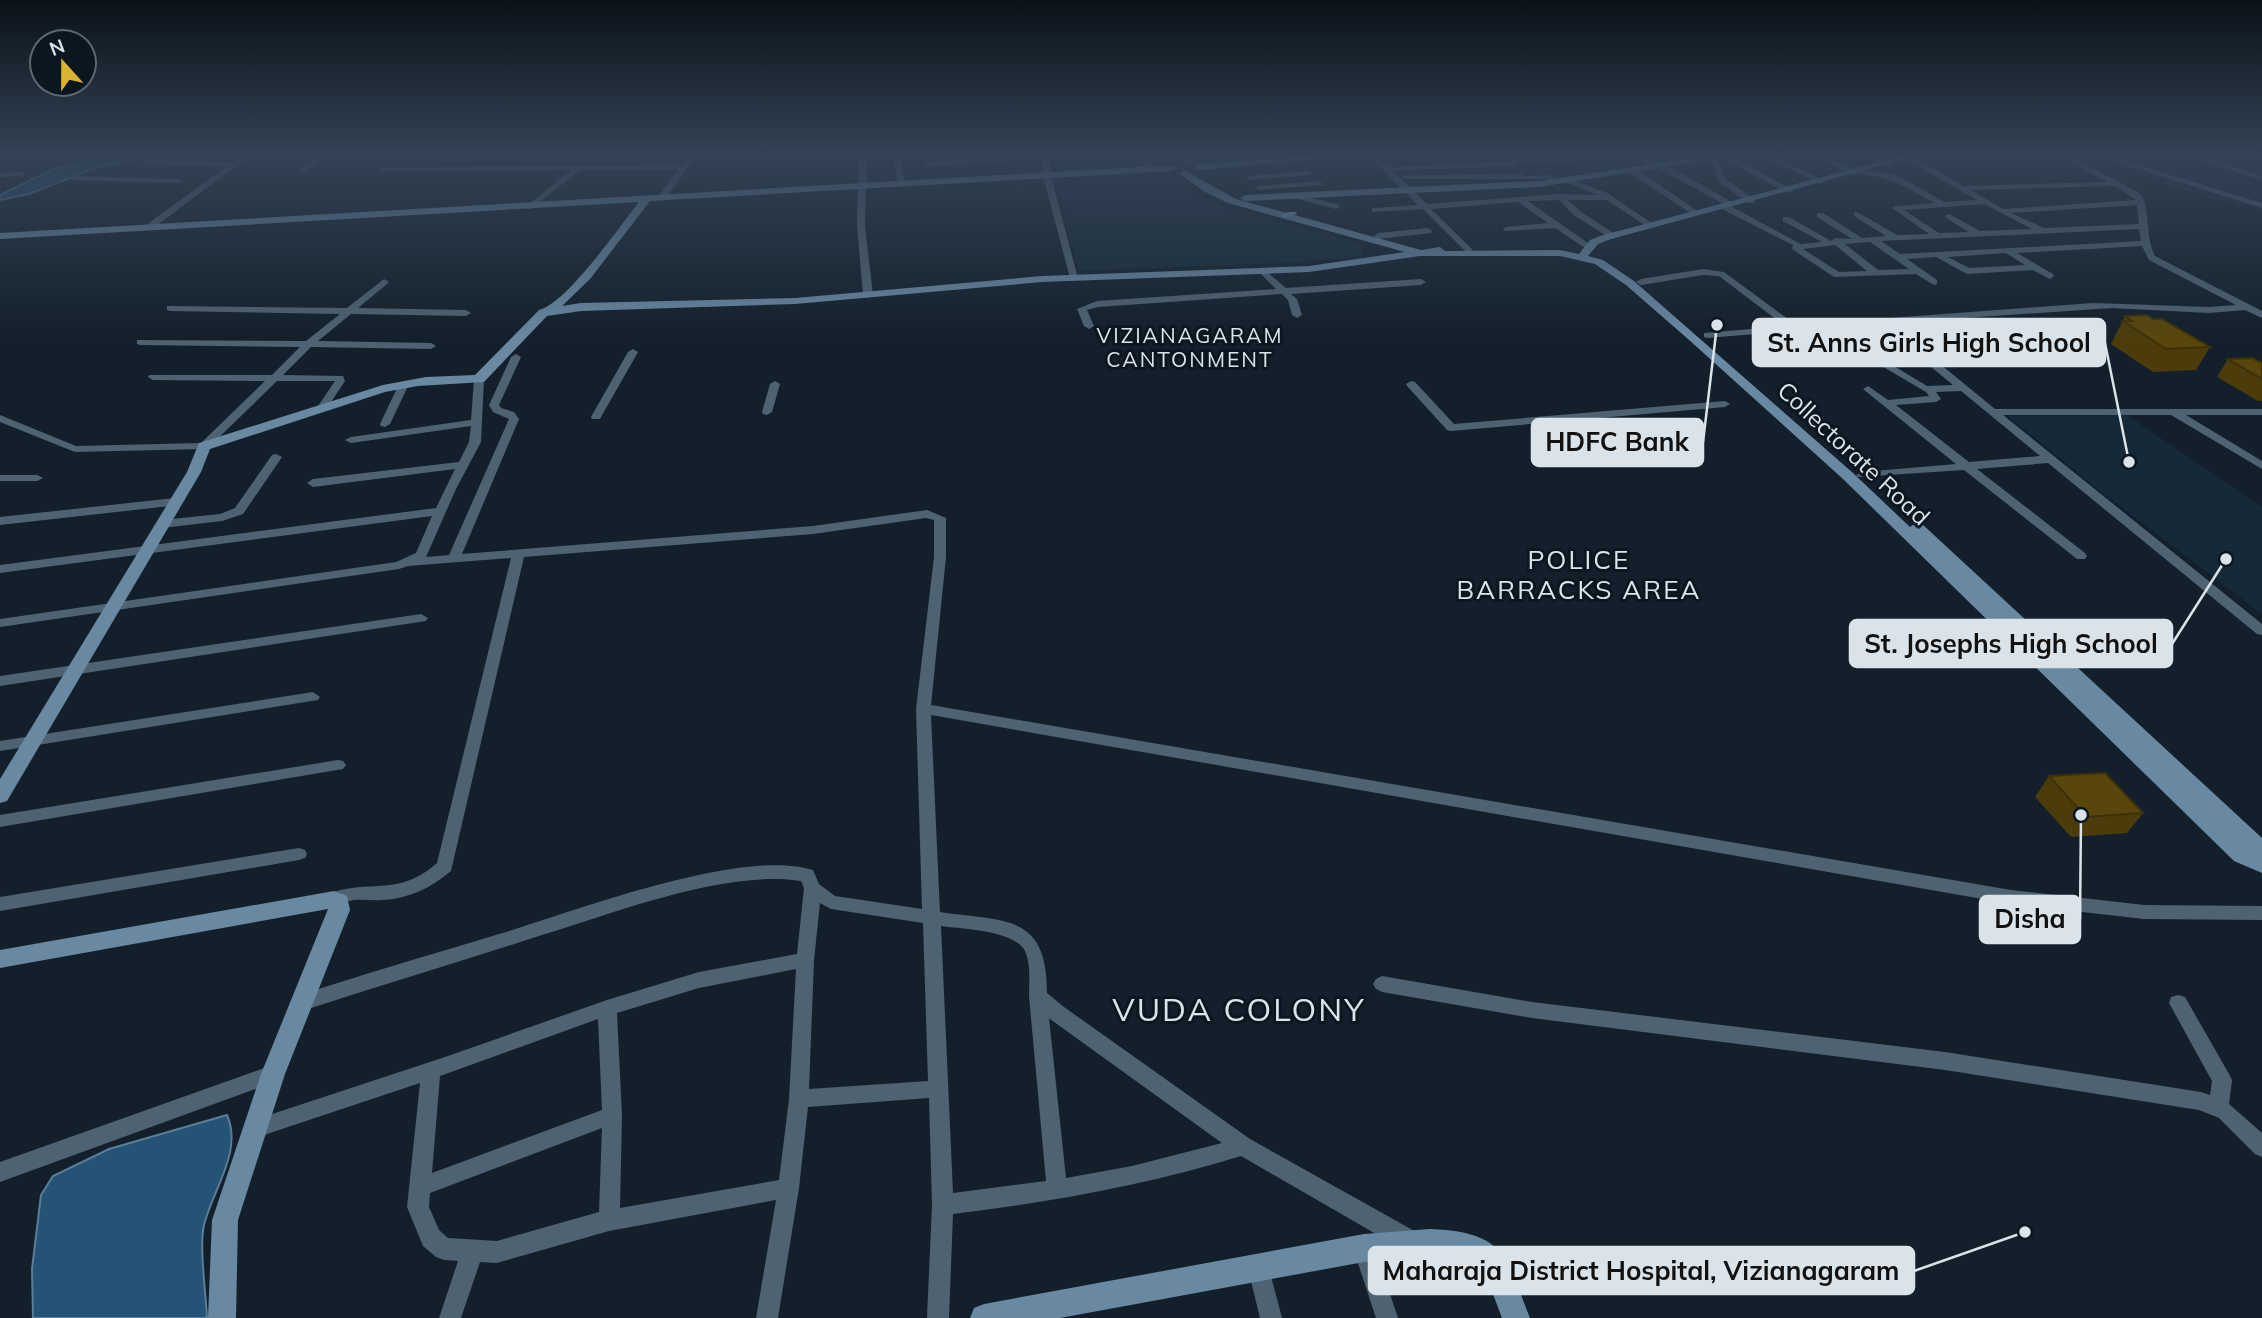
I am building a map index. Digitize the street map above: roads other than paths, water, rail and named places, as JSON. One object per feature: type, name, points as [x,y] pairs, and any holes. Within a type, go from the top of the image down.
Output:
[{"type":"street","points":[[149,228],[166,216]]},
{"type":"street","points":[[0,236],[376,216]]},
{"type":"street","points":[[552,310],[586,277],[634,216]]},
{"type":"street","points":[[861,216],[863,266],[868,295]]},
{"type":"street","points":[[1057,216],[1074,278]]},
{"type":"street","name":"Collectorate Road","points":[[1291,216],[1440,250],[1548,247],[1585,251],[1608,258],[1707,335],[1862,475],[2262,850]]},
{"type":"street","name":"Collectorate Road","points":[[1291,216],[1425,254],[1585,251],[1630,283],[1797,429],[2241,855],[2262,865]]},
{"type":"street","points":[[1432,216],[1469,250]]},
{"type":"street","points":[[1542,216],[1585,251],[1612,236],[1692,216]]},
{"type":"street","points":[[1580,216],[1612,236]]},
{"type":"street","points":[[1636,216],[1652,226]]},
{"type":"street","points":[[1745,216],[1797,244],[2141,226]]},
{"type":"street","points":[[1821,216],[1860,240]]},
{"type":"street","points":[[1859,216],[1895,238]]},
{"type":"street","points":[[1907,216],[1938,236]]},
{"type":"street","points":[[1949,216],[2050,276]]},
{"type":"street","points":[[2010,216],[2045,232]]},
{"type":"street","points":[[2141,216],[2144,243],[2152,258],[2262,315]]},
{"type":"street","points":[[1786,219],[1832,242],[1877,274]]},
{"type":"street","points":[[1507,229],[1555,225]]},
{"type":"street","points":[[1378,236],[1427,231]]},
{"type":"street","points":[[1872,239],[1934,282]]},
{"type":"street","points":[[1898,257],[2144,243]]},
{"type":"street","points":[[1797,244],[1796,249],[1833,274],[1917,271]]},
{"type":"street","points":[[409,562],[421,555],[475,442],[479,379],[543,313],[552,310],[795,302],[1074,278],[1309,269],[1440,250]]},
{"type":"street","points":[[1938,255],[1966,271],[2036,267]]},
{"type":"street","points":[[1262,271],[1296,305],[1297,315]]},
{"type":"street","points":[[1641,282],[1703,272],[1721,274],[1795,328]]},
{"type":"street","points":[[0,796],[194,472],[204,446],[310,343],[384,282]]},
{"type":"street","points":[[1089,326],[1082,311],[1088,305],[1421,282]]},
{"type":"street","points":[[1707,335],[2101,306],[2228,310],[2262,301]]},
{"type":"street","points":[[170,308],[466,313]]},
{"type":"street","points":[[1882,322],[2262,631]]},
{"type":"street","points":[[140,342],[431,346]]},
{"type":"street","points":[[596,417],[633,352]]},
{"type":"street","points":[[454,559],[514,419],[514,416],[497,410],[494,405],[516,357]]},
{"type":"street","points":[[1884,363],[1912,383],[1930,390],[1963,388]]},
{"type":"street","points":[[153,377],[275,376],[341,379],[321,409]]},
{"type":"street","points":[[0,418],[75,449],[204,446],[404,384],[479,379]]},
{"type":"street","points":[[385,424],[404,384]]},
{"type":"street","points":[[767,412],[775,384]]},
{"type":"street","points":[[1411,384],[1451,428],[1725,404]]},
{"type":"street","points":[[1868,389],[2081,556]]},
{"type":"street","points":[[1885,403],[1936,399],[1930,390]]},
{"type":"street","points":[[1991,412],[2262,412]]},
{"type":"street","points":[[2173,412],[2262,466]]},
{"type":"street","points":[[351,440],[477,422]]},
{"type":"street","points":[[162,524],[222,517],[239,511],[276,457]]},
{"type":"street","points":[[1862,475],[2050,459]]},
{"type":"street","points":[[313,484],[463,465]]},
{"type":"street","points":[[0,478],[37,478]]},
{"type":"street","points":[[0,521],[175,502]]},
{"type":"street","points":[[0,569],[441,511]]},
{"type":"street","points":[[0,622],[409,562],[813,530],[927,514],[934,516],[942,523],[941,546],[923,709],[934,917],[937,1089],[943,1205],[938,1318]]},
{"type":"street","points":[[0,959],[334,899],[362,891],[389,894],[421,884],[445,866],[518,554]]},
{"type":"street","points":[[0,681],[421,618]]},
{"type":"street","points":[[0,746],[313,697]]},
{"type":"street","points":[[923,709],[2011,897],[2144,912],[2262,913]]},
{"type":"street","points":[[0,821],[338,765]]},
{"type":"street","points":[[0,904],[299,853]]},
{"type":"street","points":[[302,1003],[648,896],[730,877],[791,869],[807,875],[813,888],[831,902],[1012,930],[1022,935],[1036,951],[1038,996],[1058,1191]]},
{"type":"street","points":[[767,1318],[789,1188],[799,1099],[805,960],[813,888]]},
{"type":"street","points":[[222,1318],[225,1220],[273,1074],[339,910],[339,902],[334,899]]},
{"type":"street","points":[[255,1129],[431,1071],[607,1008],[699,981],[805,960]]},
{"type":"street","points":[[1382,984],[1532,1010],[1945,1062],[2201,1101],[2235,1119],[2262,1147]]},
{"type":"street","points":[[1038,996],[1243,1146],[1413,1243]]},
{"type":"street","points":[[2178,1003],[2221,1080],[2218,1108]]},
{"type":"street","points":[[607,1008],[612,1115],[609,1220]]},
{"type":"street","points":[[431,1071],[418,1208],[431,1238],[444,1249],[497,1252],[609,1220],[789,1188]]},
{"type":"street","points":[[0,1172],[273,1074]]},
{"type":"street","points":[[799,1099],[937,1089]]},
{"type":"street","points":[[420,1187],[612,1115]]},
{"type":"street","points":[[943,1205],[1058,1191],[1194,1162],[1243,1146]]},
{"type":"street","points":[[984,1318],[1364,1248],[1413,1243],[1466,1244],[1488,1256],[1516,1318]]},
{"type":"street","points":[[1364,1248],[1387,1318]]},
{"type":"street","points":[[450,1318],[472,1252]]},
{"type":"street","points":[[1259,1269],[1271,1318]]},
{"type":"water","points":[[227,1115],[231,1129],[229,1156],[208,1211],[203,1234],[207,1318],[33,1318],[32,1269],[41,1195],[53,1176],[109,1149]]},
{"type":"place","name":"HDFC Bank","points":[[1717,325]]},
{"type":"place","name":"St. Anns Girls High School","points":[[2129,462]]},
{"type":"place","name":"St. Josephs High School","points":[[2226,559]]},
{"type":"place","name":"Disha","points":[[2081,815]]},
{"type":"place","name":"Maharaja District Hospital, Vizianagaram","points":[[2025,1232]]},
{"type":"district","name":"VIZIANAGARAM CANTONMENT","points":[[1190,347]]},
{"type":"district","name":"POLICE BARRACKS AREA","points":[[1579,574]]},
{"type":"district","name":"VUDA COLONY","points":[[1239,1009]]}]
